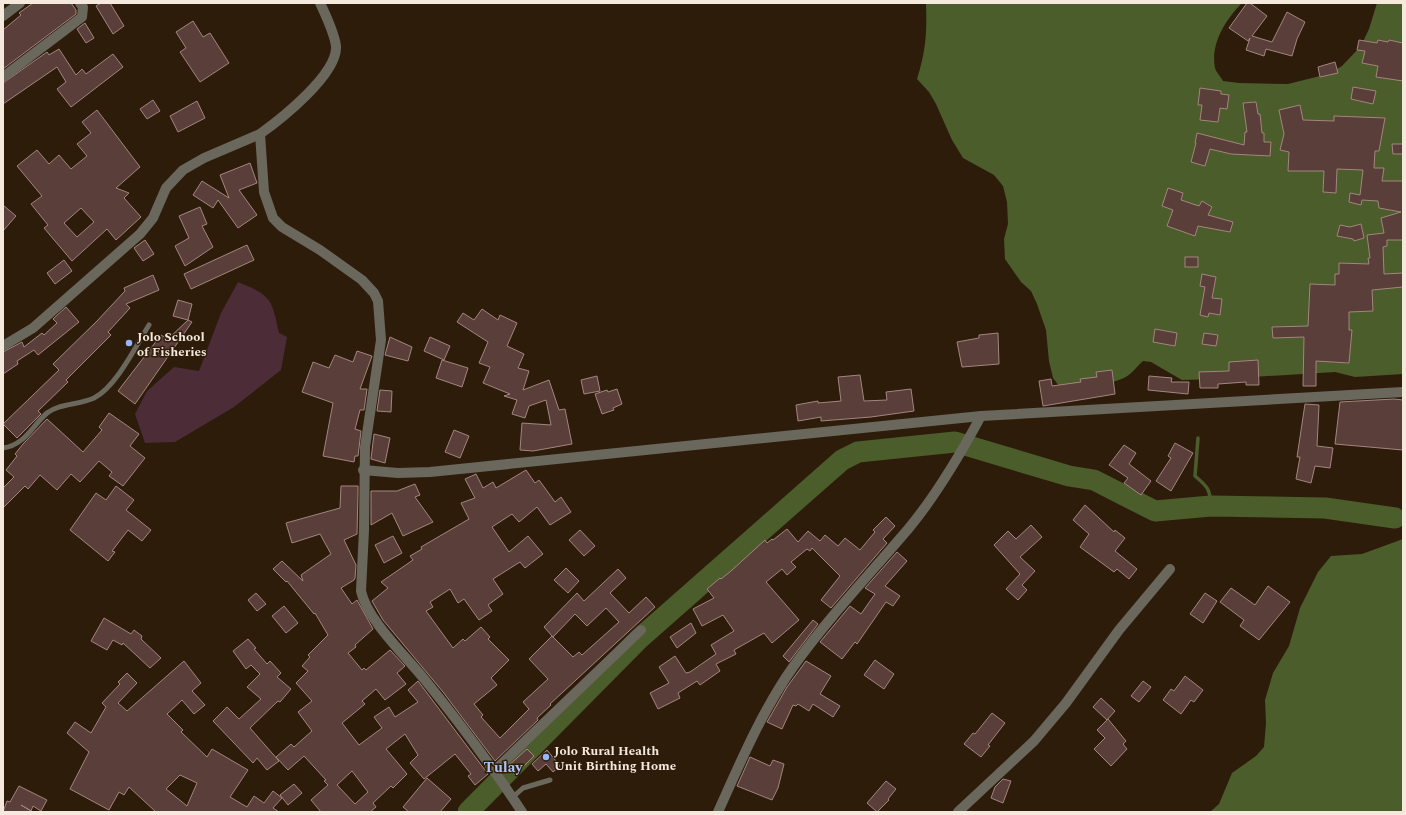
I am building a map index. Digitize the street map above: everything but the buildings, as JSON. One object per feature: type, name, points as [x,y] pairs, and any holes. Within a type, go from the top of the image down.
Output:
[{"type":"street","points":[[3,16],[20,3]]},
{"type":"street","points":[[3,77],[82,17],[83,7],[80,3]]},
{"type":"street","points":[[3,346],[32,328],[140,234],[150,223],[166,188],[183,170],[204,158],[260,134],[296,107],[334,60],[336,46],[320,3]]},
{"type":"street","points":[[260,134],[264,192],[273,218],[282,227],[320,250],[362,280],[374,293],[378,302],[380,340],[368,418],[363,470],[364,530],[361,591],[365,606],[496,772],[522,812]]},
{"type":"street","points":[[363,470],[398,473],[430,472],[981,416],[1403,392]]},
{"type":"street","points":[[718,812],[738,767],[764,716],[792,668],[865,577],[909,528],[933,496],[981,416]]},
{"type":"street","points":[[958,812],[1034,742],[1066,702],[1119,630],[1170,569]]},
{"type":"street","points":[[496,772],[641,630]]},
{"type":"lane","points":[[3,448],[13,446],[24,440],[47,413],[54,409],[94,398],[105,390],[149,325]]},
{"type":"lane","points":[[513,797],[524,788],[550,780]]},
{"type":"shaded area","points":[[926,3],[1242,3],[1225,24],[1217,41],[1214,59],[1216,71],[1223,81],[1239,83],[1288,84],[1328,74],[1342,66],[1361,46],[1369,29],[1377,3],[1403,3],[1403,374],[1355,377],[1335,372],[1182,380],[1151,362],[1143,361],[1130,374],[1115,381],[1096,384],[1059,386],[1053,378],[1049,361],[1046,330],[1037,304],[1031,291],[1021,282],[1005,259],[1004,239],[1008,224],[1007,202],[1003,186],[994,175],[963,158],[952,140],[936,104],[929,92],[917,79],[925,41]]},
{"type":"shaded area","points":[[238,282],[264,295],[272,305],[279,333],[287,337],[281,370],[234,407],[175,442],[145,443],[135,414],[147,391],[174,367],[199,371],[221,313]]},
{"type":"shaded area","points":[[1403,539],[1403,812],[1210,812],[1219,804],[1232,773],[1256,756],[1264,747],[1266,723],[1265,700],[1273,673],[1289,646],[1300,608],[1318,572],[1331,556],[1362,554]]},
{"type":"waterway","points":[[1198,438],[1195,476],[1208,489],[1211,506]]},
{"type":"waterway","points":[[468,812],[639,639],[842,460],[858,452],[955,442],[1069,476],[1094,480],[1155,511],[1211,506],[1325,508],[1395,518]]},
{"type":"place","name":"Jolo School of Fisheries","points":[[129,343]]},
{"type":"place","name":"Jolo Rural Health Unit Birthing Home","points":[[546,757]]},
{"type":"district","name":"Tulay","points":[[503,767]]}]
